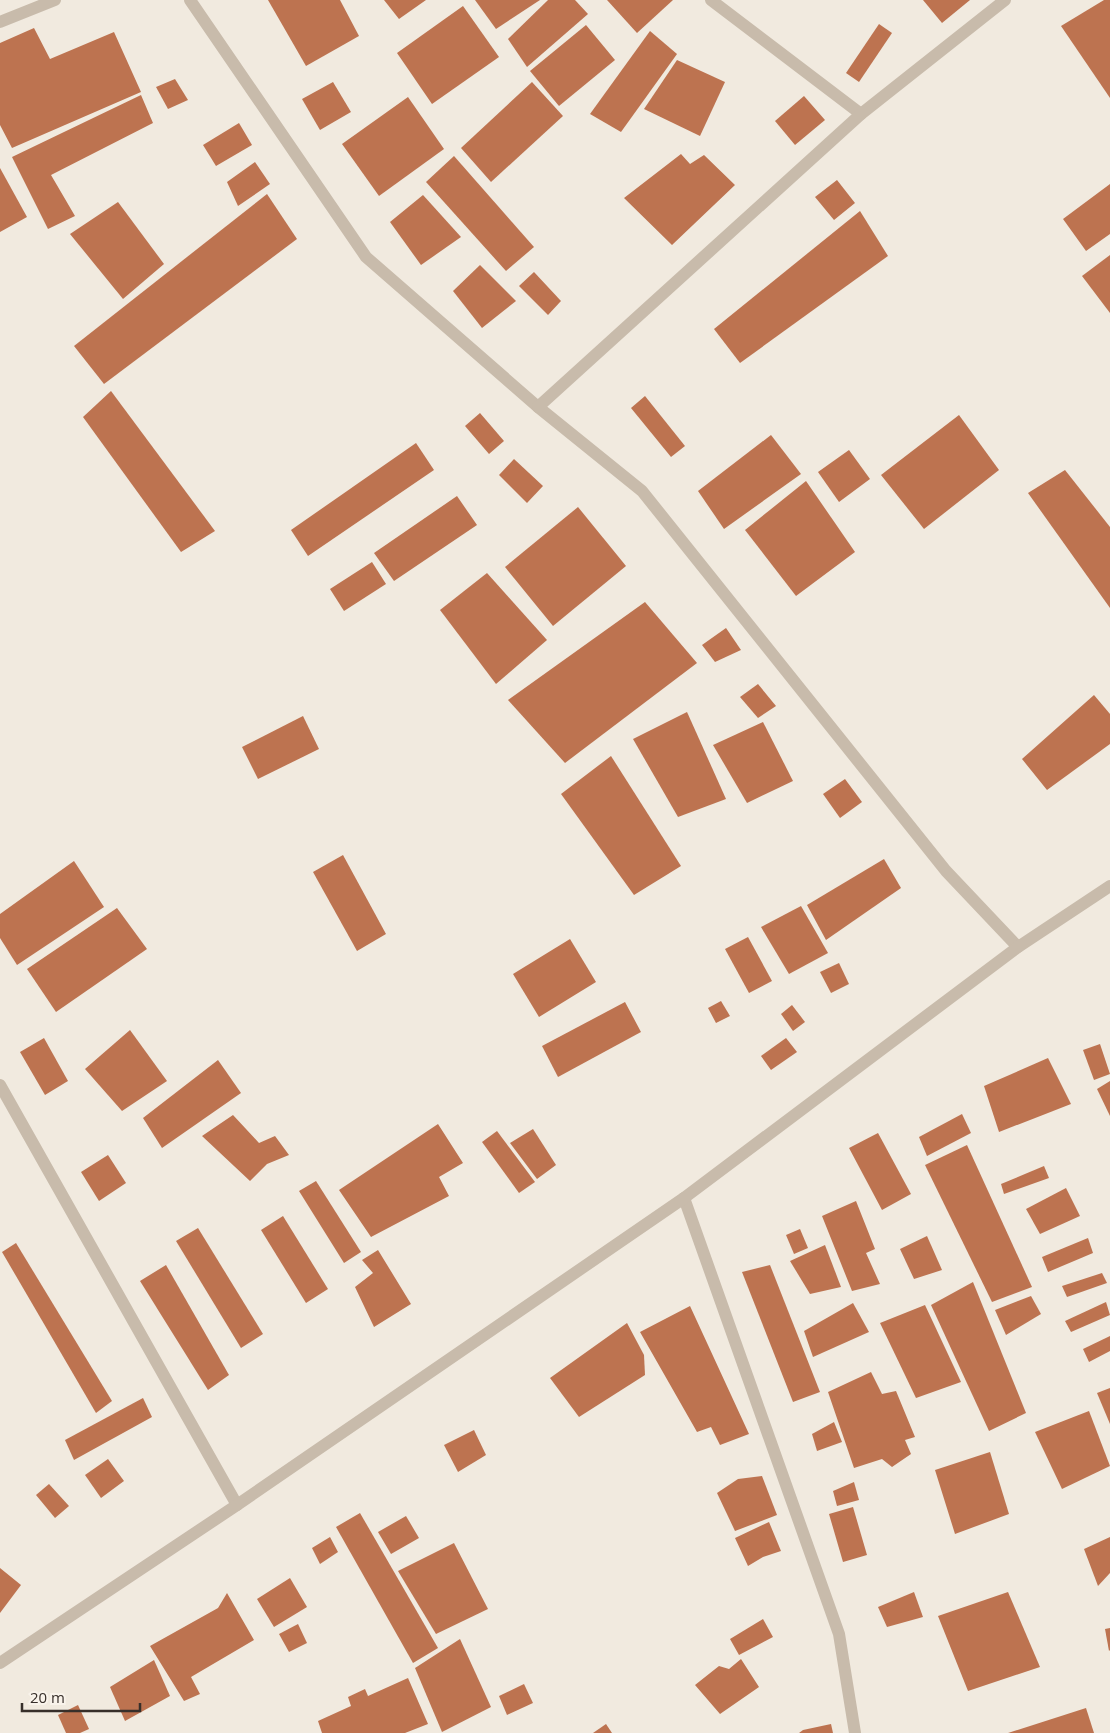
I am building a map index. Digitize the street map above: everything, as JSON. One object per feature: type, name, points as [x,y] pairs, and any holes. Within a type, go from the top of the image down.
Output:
[{"type":"street","points":[[0,22],[55,0]]},
{"type":"street","points":[[190,0],[366,257],[538,407],[642,491],[946,871],[1018,947]]},
{"type":"street","points":[[711,0],[861,114]]},
{"type":"street","points":[[538,407],[861,114],[1004,0]]},
{"type":"street","points":[[0,1663],[237,1505],[684,1198],[1018,947],[1110,886]]},
{"type":"street","points":[[0,1085],[237,1505]]},
{"type":"street","points":[[684,1198],[839,1634],[855,1733]]},
{"type":"building","points":[[268,0],[340,0],[359,36],[306,66]]},
{"type":"building","points":[[384,0],[426,0],[399,19]]},
{"type":"building","points":[[475,0],[540,0],[496,29]]},
{"type":"building","points":[[548,0],[575,0],[588,14],[527,67],[508,39]]},
{"type":"building","points":[[607,0],[673,0],[637,33]]},
{"type":"building","points":[[923,0],[970,0],[942,23]]},
{"type":"building","points":[[1104,0],[1110,0],[1110,98],[1061,26]]},
{"type":"building","points":[[463,6],[499,57],[432,104],[397,53]]},
{"type":"building","points":[[879,24],[892,33],[859,82],[846,73]]},
{"type":"building","points":[[586,25],[615,60],[559,106],[530,71]]},
{"type":"building","points":[[34,28],[50,59],[114,32],[141,92],[12,148],[0,125],[0,43]]},
{"type":"building","points":[[650,31],[677,54],[621,132],[590,114]]},
{"type":"building","points":[[677,60],[725,82],[700,136],[644,109]]},
{"type":"building","points":[[175,79],[188,100],[168,109],[156,87]]},
{"type":"building","points":[[333,82],[351,112],[320,130],[302,99]]},
{"type":"building","points":[[532,82],[563,116],[491,182],[461,148]]},
{"type":"building","points":[[141,95],[153,123],[51,175],[75,216],[48,229],[12,157]]},
{"type":"building","points":[[804,96],[825,120],[795,145],[775,121]]},
{"type":"building","points":[[408,97],[444,149],[379,196],[342,144]]},
{"type":"building","points":[[239,123],[252,145],[216,166],[203,145]]},
{"type":"building","points":[[681,154],[690,164],[704,155],[735,185],[672,245],[624,198]]},
{"type":"building","points":[[454,156],[534,247],[506,271],[426,182]]},
{"type":"building","points":[[255,162],[270,184],[238,206],[227,182]]},
{"type":"building","points":[[0,168],[27,217],[0,232]]},
{"type":"building","points":[[837,180],[855,203],[834,220],[815,197]]},
{"type":"building","points":[[1110,184],[1110,234],[1086,251],[1063,219]]},
{"type":"building","points":[[267,194],[297,239],[104,384],[74,346]]},
{"type":"building","points":[[423,195],[461,237],[421,265],[390,222]]},
{"type":"building","points":[[118,202],[164,264],[123,299],[70,234]]},
{"type":"building","points":[[860,211],[888,256],[740,363],[714,329]]},
{"type":"building","points":[[1110,255],[1110,313],[1082,276]]},
{"type":"building","points":[[480,265],[516,301],[482,328],[453,291]]},
{"type":"building","points":[[534,272],[561,301],[548,315],[519,286]]},
{"type":"building","points":[[111,391],[215,531],[181,552],[83,417]]},
{"type":"building","points":[[645,396],[685,446],[671,457],[631,408]]},
{"type":"building","points":[[480,413],[504,441],[489,454],[465,426]]},
{"type":"building","points":[[959,415],[999,470],[924,529],[881,475]]},
{"type":"building","points":[[771,435],[801,474],[724,529],[698,491]]},
{"type":"building","points":[[416,443],[434,470],[308,556],[291,530]]},
{"type":"building","points":[[849,450],[870,479],[839,502],[818,472]]},
{"type":"building","points":[[514,459],[543,486],[527,503],[499,475]]},
{"type":"building","points":[[1065,470],[1110,527],[1110,608],[1028,493]]},
{"type":"building","points":[[806,481],[855,552],[796,596],[745,530]]},
{"type":"building","points":[[457,496],[477,525],[394,581],[374,553]]},
{"type":"building","points":[[578,507],[626,566],[553,626],[505,567]]},
{"type":"building","points":[[372,562],[386,584],[344,611],[330,589]]},
{"type":"building","points":[[487,573],[547,640],[496,684],[440,610]]},
{"type":"building","points":[[645,602],[697,663],[565,763],[508,700]]},
{"type":"building","points":[[726,628],[741,650],[715,662],[702,645]]},
{"type":"building","points":[[758,684],[776,706],[758,718],[740,697]]},
{"type":"building","points":[[1094,695],[1110,714],[1110,744],[1047,790],[1022,759]]},
{"type":"building","points":[[687,712],[726,799],[678,817],[633,739]]},
{"type":"building","points":[[303,716],[319,749],[258,779],[242,747]]},
{"type":"building","points":[[763,722],[793,781],[747,803],[713,745]]},
{"type":"building","points":[[611,756],[681,866],[634,895],[561,794]]},
{"type":"building","points":[[845,779],[862,802],[840,818],[823,794]]},
{"type":"building","points":[[343,855],[386,934],[357,951],[313,872]]},
{"type":"building","points":[[884,859],[901,888],[826,940],[807,905]]},
{"type":"building","points":[[74,861],[104,907],[17,965],[0,938],[0,914]]},
{"type":"building","points":[[801,906],[828,953],[789,974],[761,927]]},
{"type":"building","points":[[117,908],[147,949],[56,1012],[27,969]]},
{"type":"building","points":[[748,937],[772,981],[749,993],[725,949]]},
{"type":"building","points":[[570,939],[596,982],[539,1017],[513,974]]},
{"type":"building","points":[[839,963],[849,984],[831,993],[820,972]]},
{"type":"building","points":[[721,1001],[730,1016],[716,1023],[708,1008]]},
{"type":"building","points":[[625,1002],[641,1032],[558,1077],[542,1046]]},
{"type":"building","points":[[792,1005],[805,1022],[793,1031],[781,1014]]},
{"type":"building","points":[[130,1030],[167,1081],[122,1111],[85,1069]]},
{"type":"building","points":[[44,1038],[68,1081],[45,1095],[20,1052]]},
{"type":"building","points":[[786,1038],[797,1052],[771,1070],[761,1056]]},
{"type":"building","points":[[1100,1044],[1110,1074],[1094,1080],[1083,1050]]},
{"type":"building","points":[[1048,1058],[1071,1104],[999,1132],[984,1086]]},
{"type":"building","points":[[218,1060],[241,1093],[162,1148],[143,1118]]},
{"type":"building","points":[[1110,1081],[1110,1116],[1097,1089]]},
{"type":"building","points":[[962,1114],[971,1133],[927,1156],[919,1137]]},
{"type":"building","points":[[233,1115],[259,1143],[275,1136],[289,1155],[267,1164],[250,1181],[202,1136]]},
{"type":"building","points":[[438,1124],[463,1163],[439,1177],[449,1196],[371,1237],[339,1190]]},
{"type":"building","points":[[533,1129],[556,1165],[537,1179],[510,1143]]},
{"type":"building","points":[[497,1131],[535,1182],[519,1193],[482,1142]]},
{"type":"building","points":[[878,1133],[911,1194],[882,1210],[849,1148]]},
{"type":"building","points":[[967,1145],[1032,1287],[992,1302],[925,1165]]},
{"type":"building","points":[[108,1155],[126,1183],[99,1201],[81,1172]]},
{"type":"building","points":[[1044,1166],[1049,1178],[1004,1194],[1001,1184]]},
{"type":"building","points":[[316,1181],[361,1252],[344,1263],[299,1191]]},
{"type":"building","points":[[1066,1188],[1080,1216],[1040,1234],[1026,1209]]},
{"type":"building","points":[[856,1201],[875,1249],[866,1253],[880,1284],[852,1291],[822,1216]]},
{"type":"building","points":[[283,1216],[328,1289],[306,1303],[261,1230]]},
{"type":"building","points":[[198,1228],[263,1334],[241,1348],[176,1241]]},
{"type":"building","points":[[800,1229],[808,1248],[794,1254],[786,1235]]},
{"type":"building","points":[[927,1236],[942,1270],[914,1279],[900,1249]]},
{"type":"building","points":[[1088,1238],[1093,1253],[1048,1272],[1042,1257]]},
{"type":"building","points":[[16,1243],[112,1401],[96,1413],[2,1252]]},
{"type":"building","points":[[825,1245],[841,1287],[810,1294],[790,1261]]},
{"type":"building","points":[[378,1250],[411,1304],[374,1327],[355,1287],[373,1273],[362,1260]]},
{"type":"building","points":[[166,1265],[229,1375],[208,1390],[140,1281]]},
{"type":"building","points":[[770,1265],[820,1392],[793,1402],[742,1272]]},
{"type":"building","points":[[1102,1273],[1107,1283],[1067,1297],[1062,1286]]},
{"type":"building","points":[[973,1282],[1026,1413],[989,1431],[931,1305]]},
{"type":"building","points":[[1031,1296],[1041,1314],[1006,1335],[995,1310]]},
{"type":"building","points":[[1106,1302],[1110,1315],[1071,1332],[1065,1321]]},
{"type":"building","points":[[853,1303],[869,1332],[813,1357],[804,1331]]},
{"type":"building","points":[[925,1305],[961,1382],[916,1398],[880,1323]]},
{"type":"building","points":[[690,1306],[749,1434],[720,1445],[711,1427],[697,1432],[640,1332]]},
{"type":"building","points":[[627,1323],[644,1355],[645,1375],[579,1417],[550,1378]]},
{"type":"building","points":[[1110,1336],[1110,1351],[1089,1362],[1083,1349]]},
{"type":"building","points":[[871,1372],[882,1394],[896,1391],[915,1437],[905,1440],[911,1454],[892,1467],[882,1459],[854,1468],[828,1392]]},
{"type":"building","points":[[1110,1388],[1110,1424],[1097,1393]]},
{"type":"building","points":[[143,1398],[152,1417],[74,1460],[65,1440]]},
{"type":"building","points":[[1089,1411],[1110,1466],[1062,1489],[1035,1432]]},
{"type":"building","points":[[834,1422],[842,1442],[817,1451],[812,1434]]},
{"type":"building","points":[[474,1430],[486,1455],[458,1472],[444,1445]]},
{"type":"building","points":[[990,1452],[1009,1514],[955,1534],[935,1470]]},
{"type":"building","points":[[108,1459],[124,1481],[101,1498],[85,1475]]},
{"type":"building","points":[[762,1476],[777,1515],[735,1531],[717,1493],[738,1479]]},
{"type":"building","points":[[854,1482],[859,1500],[837,1506],[833,1491]]},
{"type":"building","points":[[49,1484],[69,1506],[55,1518],[36,1495]]},
{"type":"building","points":[[853,1507],[867,1555],[843,1562],[829,1514]]},
{"type":"building","points":[[360,1513],[438,1648],[413,1663],[336,1527]]},
{"type":"building","points":[[406,1516],[419,1538],[391,1554],[378,1532]]},
{"type":"building","points":[[769,1522],[781,1551],[763,1557],[748,1566],[735,1538]]},
{"type":"building","points":[[330,1537],[338,1552],[320,1564],[312,1548]]},
{"type":"building","points":[[1110,1537],[1110,1573],[1098,1586],[1084,1549]]},
{"type":"building","points":[[454,1543],[488,1609],[436,1634],[398,1571]]},
{"type":"building","points":[[0,1568],[21,1585],[0,1613]]},
{"type":"building","points":[[290,1578],[307,1607],[274,1627],[257,1599]]},
{"type":"building","points":[[914,1592],[923,1617],[887,1627],[878,1607]]},
{"type":"building","points":[[1008,1592],[1040,1667],[968,1691],[938,1616]]},
{"type":"building","points":[[227,1593],[254,1640],[191,1677],[200,1694],[184,1701],[150,1646],[218,1608]]},
{"type":"building","points":[[763,1619],[773,1637],[739,1655],[730,1639]]},
{"type":"building","points":[[298,1624],[307,1643],[289,1652],[279,1634]]},
{"type":"building","points":[[1110,1628],[1110,1650],[1109,1651],[1105,1629]]},
{"type":"building","points":[[460,1639],[491,1707],[442,1732],[415,1668]]},
{"type":"building","points":[[741,1659],[759,1687],[720,1714],[695,1685],[719,1666],[729,1669]]},
{"type":"building","points":[[154,1660],[170,1696],[125,1721],[110,1687]]},
{"type":"building","points":[[408,1678],[428,1724],[405,1733],[322,1733],[318,1721],[351,1706],[348,1697],[365,1689],[368,1696]]},
{"type":"building","points":[[524,1684],[533,1703],[507,1715],[499,1696]]},
{"type":"building","points":[[78,1705],[89,1729],[80,1733],[66,1733],[58,1715]]},
{"type":"building","points":[[1086,1708],[1094,1733],[1008,1733]]},
{"type":"building","points":[[606,1724],[612,1733],[593,1733]]},
{"type":"building","points":[[831,1724],[833,1733],[799,1733],[803,1730]]}]
